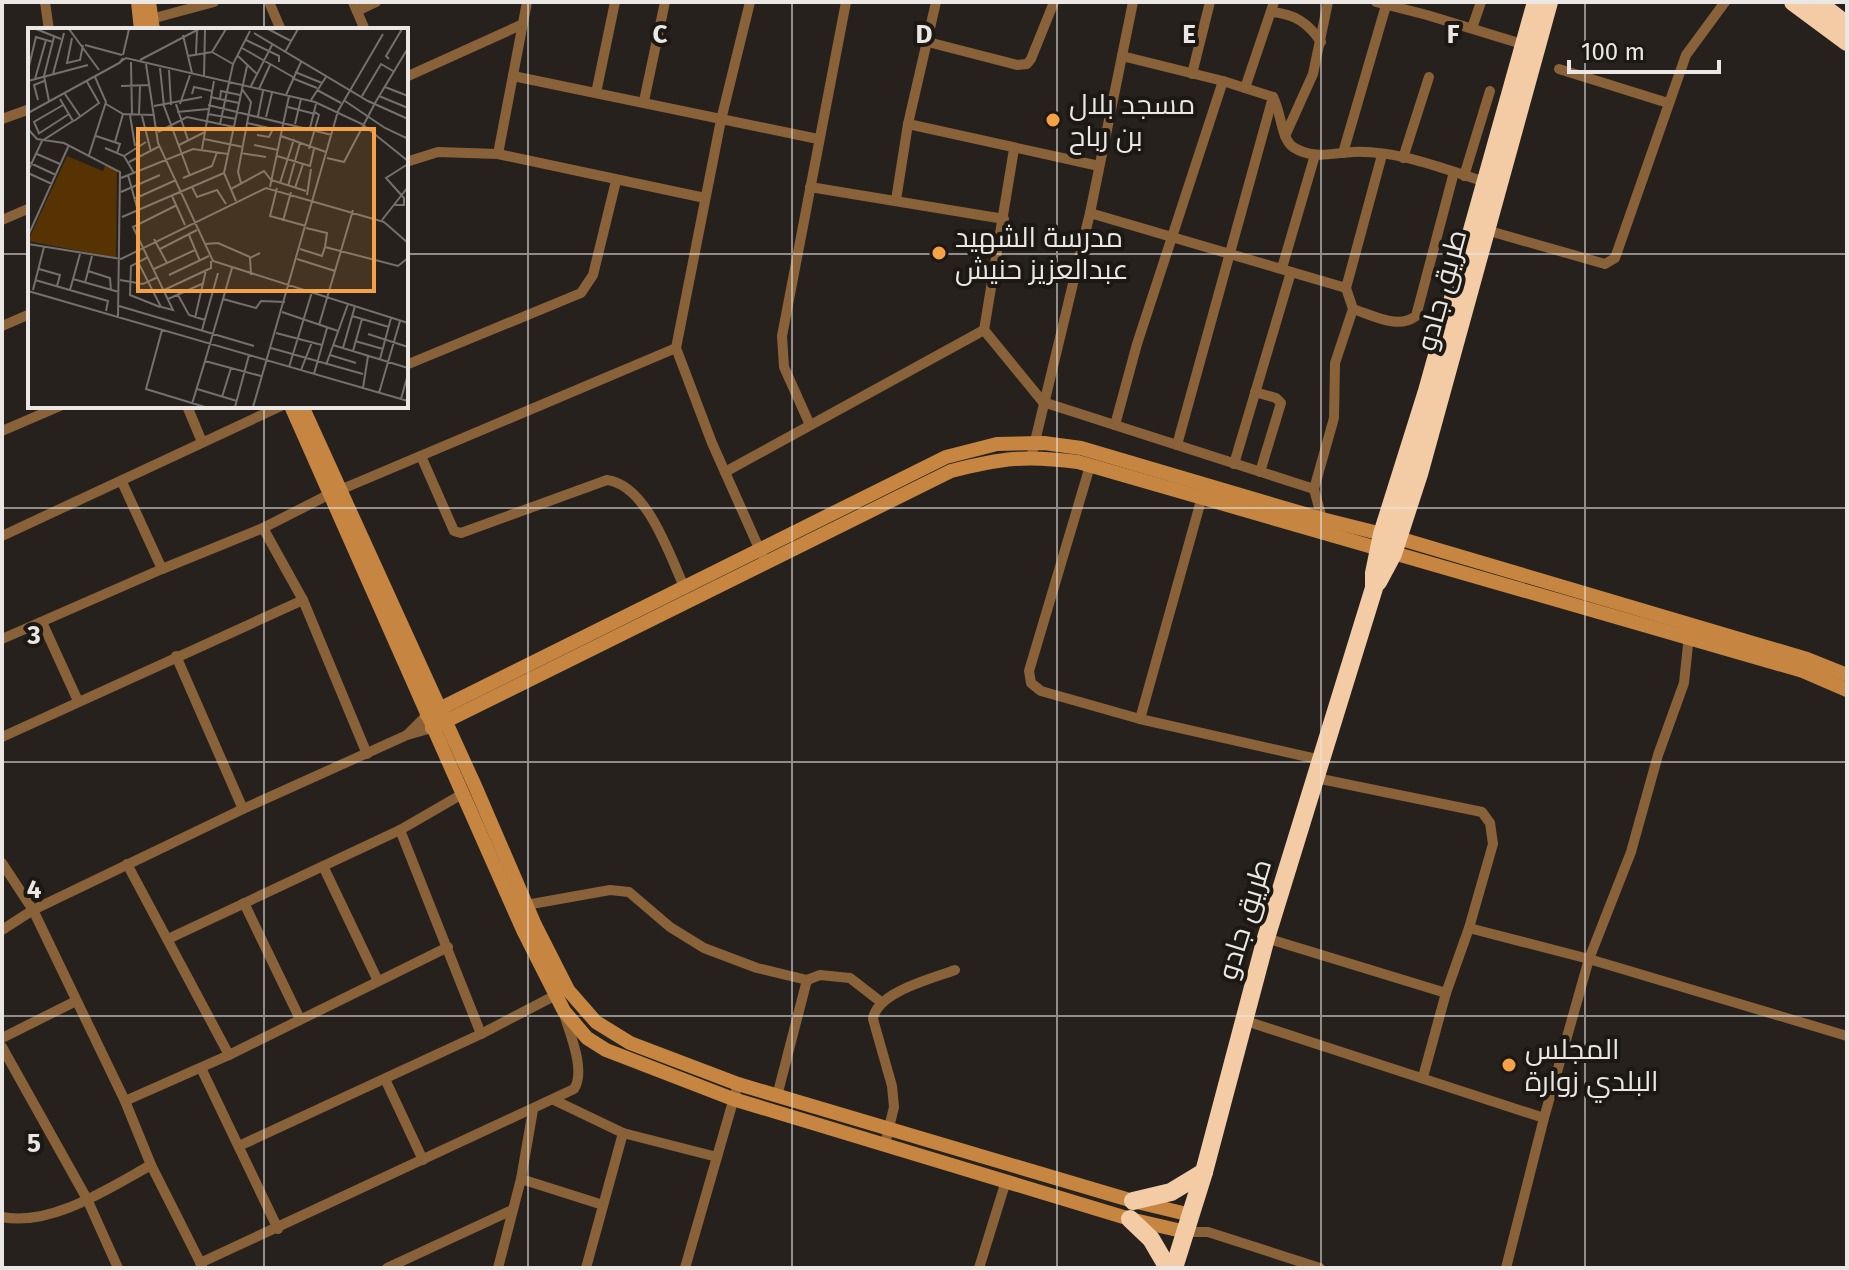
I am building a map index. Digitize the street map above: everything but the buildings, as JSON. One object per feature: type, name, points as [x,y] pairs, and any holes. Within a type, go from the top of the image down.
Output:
[{"type":"highway","name":"طريق جادو","points":[[1388,544],[1427,391],[1536,2]]},
{"type":"highway","name":"طريق جادو","points":[[1174,1268],[1204,1172],[1266,938],[1388,544],[1435,419],[1549,2]]},
{"type":"highway","points":[[1793,2],[1847,42]]},
{"type":"highway","points":[[1817,2],[1847,25]]},
{"type":"highway","points":[[1168,1268],[1132,1210],[1204,1172]]},
{"type":"street","points":[[45,2],[49,28]]},
{"type":"street","points":[[138,2],[149,26]]},
{"type":"street","points":[[149,2],[149,26]]},
{"type":"street","points":[[149,26],[214,2]]},
{"type":"street","points":[[269,2],[280,28]]},
{"type":"street","points":[[364,28],[355,6],[376,2]]},
{"type":"street","points":[[498,154],[527,2]]},
{"type":"street","points":[[596,93],[615,2]]},
{"type":"street","points":[[644,101],[665,2]]},
{"type":"street","points":[[750,2],[721,120],[676,348],[725,472],[764,558]]},
{"type":"street","points":[[810,425],[784,367],[781,352],[818,139],[846,2]]},
{"type":"street","points":[[896,200],[908,124],[936,2]]},
{"type":"street","points":[[928,42],[1017,65],[1027,64],[1054,2]]},
{"type":"street","points":[[1033,450],[1090,213],[1133,2]]},
{"type":"street","points":[[1192,74],[1210,2]]},
{"type":"street","points":[[1285,137],[1313,74],[1328,2]]},
{"type":"street","points":[[1427,15],[1431,2]]},
{"type":"street","points":[[1472,28],[1481,2]]},
{"type":"street","points":[[1486,230],[1610,263],[1620,247],[1668,103],[1691,46],[1725,2]]},
{"type":"street","points":[[1343,153],[1383,3],[1525,45]]},
{"type":"street","points":[[1245,88],[1273,7],[1310,26],[1321,42]]},
{"type":"street","points":[[408,76],[523,24]]},
{"type":"street","points":[[1122,56],[1273,97],[1280,109],[1285,137],[1291,146],[1315,155],[1343,153],[1403,158],[1485,182]]},
{"type":"street","points":[[1559,69],[1668,103]]},
{"type":"street","points":[[513,76],[818,139]]},
{"type":"street","points":[[1403,158],[1429,77]]},
{"type":"street","points":[[1115,425],[1137,344],[1223,81]]},
{"type":"street","points":[[1353,309],[1395,322],[1409,321],[1416,316],[1459,174],[1490,91]]},
{"type":"street","points":[[1177,445],[1273,97]]},
{"type":"street","points":[[2,119],[28,110]]},
{"type":"street","points":[[908,124],[1099,166]]},
{"type":"street","points":[[1014,149],[984,330],[1043,402],[1314,489]]},
{"type":"street","points":[[408,161],[438,152],[498,154],[705,198]]},
{"type":"street","points":[[1234,464],[1315,155]]},
{"type":"street","points":[[1322,519],[1314,489],[1334,418],[1335,363],[1353,309],[1346,288],[1382,155]]},
{"type":"street","points":[[408,363],[581,293],[593,275],[616,181]]},
{"type":"street","points":[[810,187],[1004,219]]},
{"type":"street","points":[[2,220],[28,209]]},
{"type":"street","points":[[1090,213],[1346,288]]},
{"type":"street","points":[[2,326],[28,315]]},
{"type":"street","points":[[725,472],[984,330]]},
{"type":"street","points":[[2,639],[263,528],[334,493],[676,348]]},
{"type":"street","points":[[1255,392],[1276,398],[1281,403],[1260,472]]},
{"type":"street","points":[[2,431],[55,408]]},
{"type":"street","points":[[188,408],[202,442]]},
{"type":"street","points":[[2,536],[277,408]]},
{"type":"street","points":[[292,408],[334,493],[436,719],[568,990],[596,1022],[630,1043],[1006,1181],[1189,1223],[1320,1268]]},
{"type":"street","points":[[303,408],[334,493]]},
{"type":"street","points":[[436,719],[764,558],[951,471],[1033,450],[1081,448],[1322,519],[1388,544]]},
{"type":"street","points":[[1033,450],[1388,544],[1690,632],[1803,671],[1847,690]]},
{"type":"street","points":[[421,456],[454,531],[461,533],[607,480],[616,481],[627,487],[650,515],[685,589]]},
{"type":"street","points":[[1090,466],[1029,671],[1031,683],[1041,691],[1482,812],[1490,823],[1493,844],[1423,1077]]},
{"type":"street","points":[[122,482],[162,569]]},
{"type":"street","points":[[1140,719],[1202,497]]},
{"type":"street","points":[[263,528],[303,600],[367,754]]},
{"type":"street","points":[[2,930],[33,910],[127,864],[407,735],[685,589],[764,558]]},
{"type":"street","points":[[2,737],[303,600]]},
{"type":"street","points":[[42,622],[78,701]]},
{"type":"street","points":[[1690,632],[1807,659],[1847,675]]},
{"type":"street","points":[[1506,1268],[1589,959],[1631,852],[1658,755],[1684,683],[1690,632]]},
{"type":"street","points":[[176,656],[243,809]]},
{"type":"street","points":[[436,719],[464,793],[554,996],[587,1038],[606,1050],[733,1099],[887,1137],[1132,1210]]},
{"type":"street","points":[[168,939],[400,830],[464,793]]},
{"type":"street","points":[[400,830],[481,1034]]},
{"type":"street","points":[[2,863],[33,910],[125,1101],[151,1165],[202,1265],[574,1089],[578,1083],[575,1053],[564,1011]]},
{"type":"street","points":[[127,864],[229,1055]]},
{"type":"street","points":[[323,866],[378,981]]},
{"type":"street","points":[[526,905],[610,890],[629,892],[670,927],[704,948],[757,968],[807,980],[834,974],[850,978],[881,1002]]},
{"type":"street","points":[[244,903],[300,1019]]},
{"type":"street","points":[[1469,928],[1589,959],[1847,1036]]},
{"type":"street","points":[[1266,938],[1446,993]]},
{"type":"street","points":[[125,1101],[229,1055],[448,947]]},
{"type":"street","points":[[887,1137],[894,1107],[892,1086],[873,1019],[874,1010],[881,1002],[955,970]]},
{"type":"street","points":[[777,1096],[807,980]]},
{"type":"street","points":[[239,1146],[481,1034],[554,996]]},
{"type":"street","points":[[2,1038],[76,1001]]},
{"type":"street","points":[[1243,1020],[1544,1118]]},
{"type":"street","points":[[2,1047],[87,1199],[118,1268]]},
{"type":"street","points":[[201,1068],[278,1229]]},
{"type":"street","points":[[385,1079],[423,1160]]},
{"type":"street","points":[[685,1268],[738,1084]]},
{"type":"street","points":[[554,1100],[623,1133],[717,1157]]},
{"type":"street","points":[[498,1268],[521,1179],[533,1110]]},
{"type":"street","points":[[586,1268],[623,1133]]},
{"type":"street","points":[[2,1217],[14,1220],[37,1218],[87,1199],[151,1165]]},
{"type":"street","points":[[521,1179],[603,1205]]},
{"type":"street","points":[[979,1268],[1006,1181]]},
{"type":"street","points":[[387,1268],[512,1210]]},
{"type":"street","points":[[1189,1223],[1208,1232]]},
{"type":"place","name":"مسجد بلال بن رباح","points":[[1053,120]]},
{"type":"place","name":"مدرسة الشهيد عبدالعزيز حنيش","points":[[939,253]]},
{"type":"place","name":"المجلس البلدي زوارة","points":[[1509,1065]]}]
